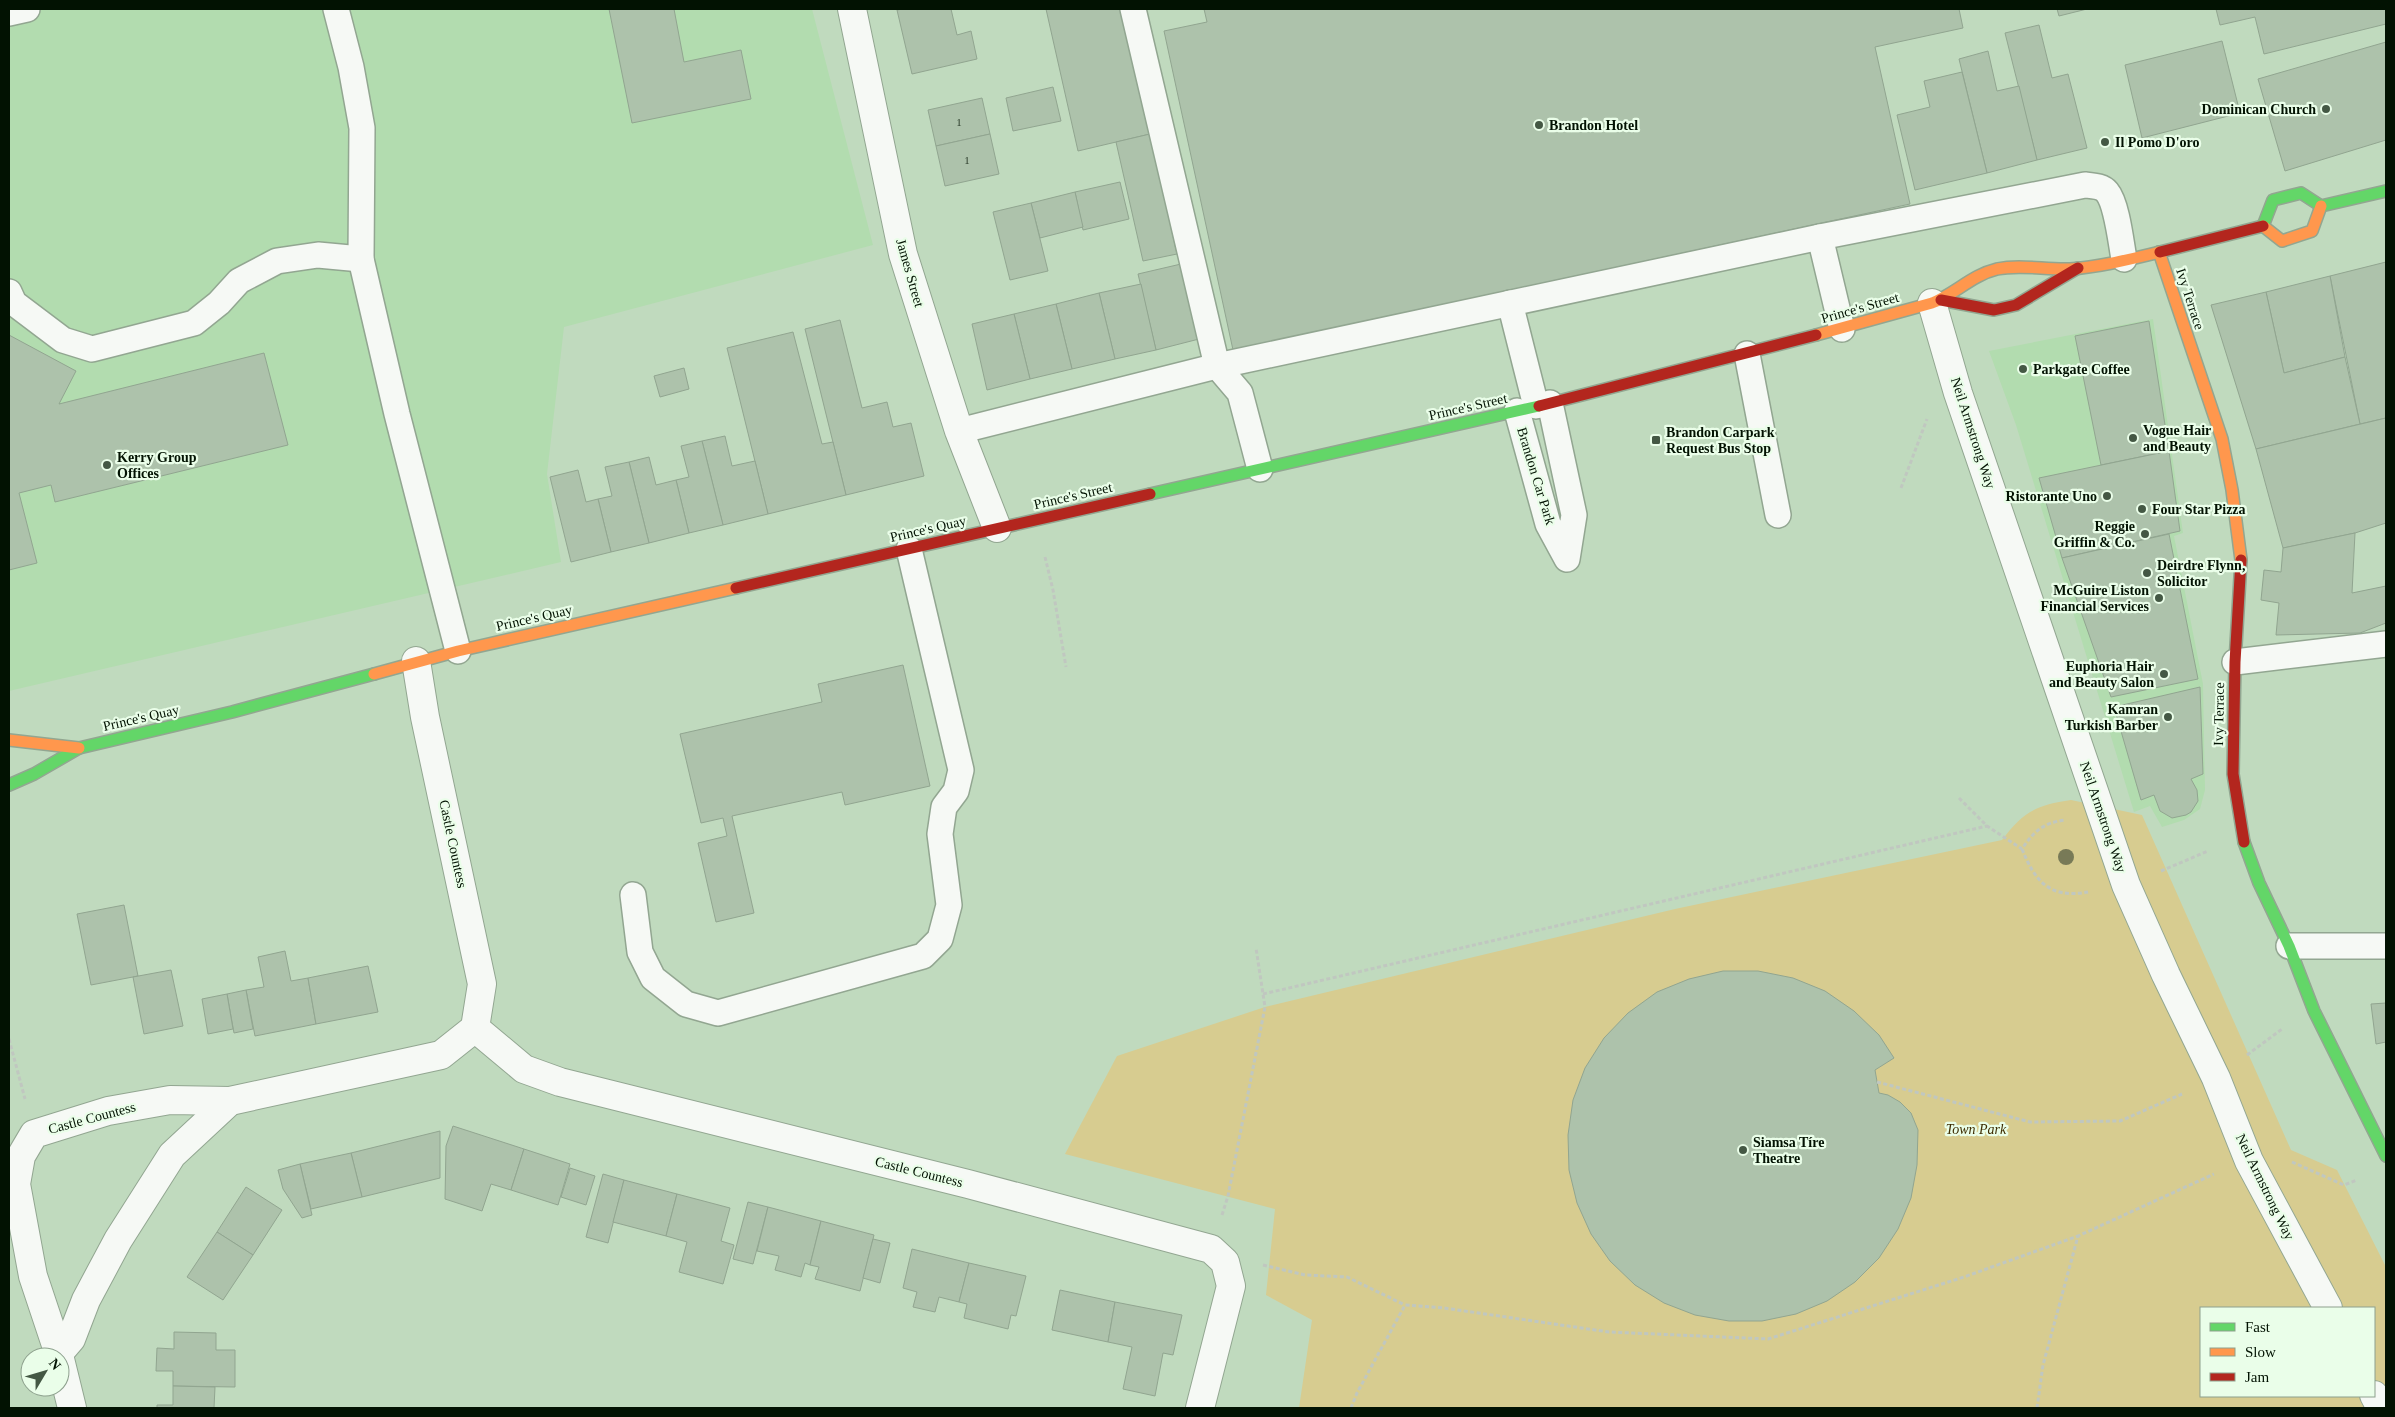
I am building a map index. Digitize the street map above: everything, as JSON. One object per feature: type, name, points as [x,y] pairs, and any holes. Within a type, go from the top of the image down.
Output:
[{"type":"main road","points":[[2322,206],[2312,231],[2282,240],[2263,226],[2273,200],[2301,193],[2322,206],[2386,191]]},
{"type":"main road","name":"Prince's Street","points":[[997,528],[1534,406],[1747,354],[1937,302],[1985,273],[1992,271],[2008,268],[2078,268],[2159,252],[2263,226]]},
{"type":"main road","name":"Ivy Terrace","points":[[2159,252],[2222,439],[2232,490],[2241,564],[2234,662],[2233,774],[2242,837],[2259,883],[2289,946],[2314,1011],[2386,1156]]},
{"type":"main road","name":"Prince's Street","points":[[1937,302],[1994,310],[2016,305],[2078,268]]},
{"type":"main road","name":"Prince's Quay","points":[[9,785],[34,774],[79,748],[232,712],[416,661],[997,528]]},
{"type":"main road","name":"Prince's Quay","points":[[9,740],[79,748]]},
{"type":"street","name":"James Street","points":[[852,9],[903,254],[959,431],[997,528]]},
{"type":"street","name":"Neil Armstrong Way","points":[[1937,302],[1958,393],[2126,885],[2216,1078],[2249,1161],[2327,1307]]},
{"type":"street","name":"Castle Countess","points":[[56,1347],[33,1276],[16,1184],[21,1156],[34,1134],[108,1111],[170,1100],[230,1101],[441,1055],[475,1028],[482,984],[416,661]]},
{"type":"street","name":"Castle Countess","points":[[475,1028],[524,1069],[560,1082],[968,1184],[1218,1256]]},
{"type":"street","points":[[65,1347],[71,1339],[86,1300],[118,1240],[172,1156],[230,1101]]},
{"type":"street","points":[[1200,1408],[1231,1286],[1218,1256]]},
{"type":"street","points":[[2375,1397],[2381,1408]]},
{"type":"lane","points":[[9,13],[26,9]]},
{"type":"lane","points":[[336,9],[351,67],[362,128],[361,259],[397,414],[458,651]]},
{"type":"lane","points":[[1133,9],[1217,366],[1240,393],[1260,469]]},
{"type":"lane","points":[[959,431],[1217,366],[1820,237],[2085,185],[2099,186],[2108,193],[2114,208],[2124,259]]},
{"type":"lane","points":[[1820,237],[1842,329]]},
{"type":"lane","points":[[9,292],[14,303],[63,340],[92,349],[194,323],[219,303],[239,281],[277,261],[318,256],[361,259]]},
{"type":"lane","points":[[1510,303],[1534,406]]},
{"type":"lane","points":[[1747,354],[1778,515]]},
{"type":"lane","name":"Brandon Car Park","points":[[1534,406],[1574,515],[1567,559],[1548,524],[1534,406]]},
{"type":"lane","points":[[633,895],[640,952],[653,978],[686,1004],[718,1013],[923,956],[940,940],[949,905],[940,834],[944,807],[956,791],[961,770],[909,549]]},
{"type":"lane","points":[[2234,662],[2386,644]]},
{"type":"lane","points":[[2289,946],[2386,946]]},
{"type":"path","points":[[1035,520],[1053,590],[1066,667]]},
{"type":"path","points":[[1959,798],[1988,826],[2022,848],[2034,831],[2054,821],[2080,818],[2103,820]]},
{"type":"path","points":[[1263,994],[1988,826]]},
{"type":"path","points":[[1256,948],[1265,1007],[1218,1256],[1305,1275],[1347,1277],[1405,1306],[1444,1308],[1608,1332],[1768,1339],[1964,1277],[2078,1236],[2195,1181],[2249,1161],[2284,1158],[2344,1185],[2361,1178]]},
{"type":"path","points":[[1877,1082],[2030,1122],[2120,1121],[2216,1078],[2283,1028]]},
{"type":"path","points":[[9,1039],[34,1134]]},
{"type":"path","points":[[2037,1408],[2043,1365],[2078,1236]]},
{"type":"path","points":[[1351,1408],[1357,1393],[1405,1306]]},
{"type":"shaded area","points":[[9,9],[812,9],[873,245],[564,327],[547,474],[561,562],[9,691]]},
{"type":"shaded area","points":[[2153,319],[2183,533],[2174,536],[2203,684],[2205,790],[2200,809],[2184,820],[2162,827],[2150,806],[2134,812],[2016,425],[1989,351]]},
{"type":"green space","name":"Town Park","points":[[2071,800],[2142,815],[2291,1150],[2337,1170],[2386,1267],[2386,1408],[1299,1408],[1312,1320],[1266,1295],[1275,1209],[1065,1154],[1117,1056],[1265,1007],[1675,909],[2002,840],[2024,816],[2048,804]]},
{"type":"building","points":[[609,9],[674,9],[684,62],[741,50],[751,99],[632,123]]},
{"type":"building","points":[[951,9],[957,35],[971,31],[977,59],[912,74],[897,10]]},
{"type":"building","points":[[1046,9],[1122,9],[1150,134],[1078,151]]},
{"type":"building","name":"Brandon Hotel","points":[[1204,9],[1959,9],[1963,28],[1875,47],[1910,204],[1233,350],[1164,31],[1207,22]]},
{"type":"building","points":[[2057,9],[2087,9],[2059,16]]},
{"type":"building","points":[[2216,9],[2386,9],[2386,24],[2264,54],[2255,17],[2220,25]]},
{"type":"building","points":[[2039,25],[2052,78],[2068,74],[2087,148],[2037,160],[2005,33]]},
{"type":"building","points":[[2222,41],[2240,113],[2142,138],[2125,65]]},
{"type":"building","name":"Dominican Church","points":[[2386,42],[2386,140],[2285,171],[2258,79]]},
{"type":"building","points":[[1988,51],[1997,91],[2019,86],[2037,160],[1987,173],[1959,59]]},
{"type":"building","points":[[1962,72],[1987,173],[1915,190],[1897,115],[1930,107],[1924,81]]},
{"type":"building","points":[[1053,87],[1061,121],[1013,131],[1006,98]]},
{"type":"building","points":[[982,98],[990,134],[936,146],[928,110]]},
{"type":"building","points":[[990,134],[999,174],[945,186],[936,146]]},
{"type":"building","points":[[1150,134],[1177,254],[1143,261],[1116,142]]},
{"type":"building","points":[[1120,182],[1129,219],[1083,230],[1075,192]]},
{"type":"building","points":[[1075,192],[1083,227],[1040,238],[1031,203]]},
{"type":"building","points":[[1031,203],[1048,271],[1010,280],[993,212]]},
{"type":"building","points":[[2386,262],[2386,418],[2360,424],[2330,276]]},
{"type":"building","points":[[1181,264],[1199,339],[1156,350],[1138,274]]},
{"type":"building","points":[[2330,276],[2345,357],[2284,373],[2266,292]]},
{"type":"building","points":[[1141,284],[1156,350],[1115,359],[1099,293]]},
{"type":"building","points":[[2266,292],[2284,373],[2345,357],[2360,424],[2256,449],[2211,305]]},
{"type":"building","points":[[1099,293],[1115,359],[1072,369],[1056,304]]},
{"type":"building","points":[[1056,304],[1072,369],[1030,379],[1014,314]]},
{"type":"building","points":[[1014,314],[1030,379],[987,390],[972,324]]},
{"type":"building","points":[[840,320],[862,408],[887,402],[893,427],[911,423],[924,476],[846,495],[805,329]]},
{"type":"building","points":[[2149,321],[2169,451],[2101,465],[2075,336]]},
{"type":"building","points":[[793,332],[822,444],[833,442],[846,495],[768,514],[727,348]]},
{"type":"building","name":"Kerry Group Offices","points":[[9,335],[76,371],[59,404],[264,353],[288,445],[55,502],[51,485],[19,493],[37,563],[9,570]]},
{"type":"building","points":[[684,368],[689,389],[660,397],[654,376]]},
{"type":"building","points":[[2386,418],[2386,523],[2355,533],[2283,548],[2256,449]]},
{"type":"building","points":[[725,436],[732,466],[755,461],[768,514],[723,525],[702,441]]},
{"type":"building","points":[[702,441],[723,525],[689,533],[676,480],[689,477],[681,446]]},
{"type":"building","points":[[2169,451],[2180,531],[2062,558],[2039,478]]},
{"type":"building","points":[[649,457],[656,485],[676,480],[689,533],[649,543],[629,462]]},
{"type":"building","points":[[629,462],[649,543],[611,552],[598,499],[612,496],[605,467]]},
{"type":"building","points":[[578,470],[586,502],[598,499],[611,552],[571,562],[550,477]]},
{"type":"building","points":[[2355,533],[2352,593],[2386,586],[2386,623],[2360,633],[2276,635],[2279,603],[2261,600],[2264,570],[2281,572],[2283,548]]},
{"type":"building","points":[[2169,534],[2198,679],[2111,697],[2062,558]]},
{"type":"building","points":[[903,665],[930,786],[845,805],[842,792],[732,816],[754,913],[716,922],[698,843],[727,836],[723,818],[701,823],[680,734],[822,702],[818,684]]},
{"type":"building","points":[[2200,687],[2203,774],[2191,779],[2197,790],[2198,801],[2191,812],[2172,818],[2160,811],[2154,795],[2141,800],[2114,707]]},
{"type":"building","points":[[124,905],[138,976],[91,985],[77,914]]},
{"type":"building","points":[[285,951],[291,981],[308,978],[316,1024],[255,1036],[246,990],[264,987],[258,957]]},
{"type":"building","points":[[368,966],[378,1012],[316,1024],[308,978]]},
{"type":"building","points":[[171,970],[183,1026],[144,1034],[133,977]]},
{"type":"building","name":"Siamsa Tíre Theatre","points":[[1723,971],[1758,971],[1793,978],[1825,991],[1854,1011],[1879,1035],[1894,1058],[1875,1070],[1879,1093],[1888,1095],[1900,1102],[1911,1113],[1918,1130],[1917,1165],[1911,1198],[1898,1229],[1879,1258],[1855,1282],[1827,1301],[1796,1314],[1762,1321],[1729,1321],[1695,1315],[1664,1303],[1635,1285],[1610,1261],[1591,1234],[1577,1203],[1569,1170],[1568,1135],[1573,1100],[1585,1068],[1604,1038],[1628,1013],[1657,992],[1689,979]]},
{"type":"building","points":[[246,990],[253,1029],[234,1033],[227,994]]},
{"type":"building","points":[[227,994],[233,1029],[208,1034],[202,999]]},
{"type":"building","points":[[2386,1003],[2386,1042],[2376,1044],[2371,1004]]},
{"type":"building","points":[[453,1126],[524,1149],[511,1190],[491,1184],[482,1211],[445,1199],[446,1146]]},
{"type":"building","points":[[440,1131],[440,1178],[362,1197],[351,1153]]},
{"type":"building","points":[[524,1149],[570,1164],[558,1205],[511,1190]]},
{"type":"building","points":[[351,1153],[362,1197],[311,1209],[300,1164]]},
{"type":"building","points":[[300,1164],[312,1215],[302,1218],[283,1189],[278,1170]]},
{"type":"building","points":[[570,1168],[595,1176],[586,1205],[561,1197]]},
{"type":"building","points":[[603,1174],[624,1180],[608,1243],[586,1237]]},
{"type":"building","points":[[624,1180],[677,1194],[666,1236],[613,1222]]},
{"type":"building","points":[[246,1187],[282,1210],[253,1255],[217,1232]]},
{"type":"building","points":[[677,1194],[730,1208],[721,1241],[734,1245],[723,1284],[679,1272],[687,1242],[666,1236]]},
{"type":"building","points":[[748,1202],[768,1207],[753,1264],[733,1259]]},
{"type":"building","points":[[768,1207],[821,1221],[810,1265],[805,1263],[801,1277],[775,1270],[779,1256],[757,1251]]},
{"type":"building","points":[[821,1221],[874,1235],[860,1291],[815,1279],[819,1267],[810,1265]]},
{"type":"building","points":[[217,1232],[253,1255],[223,1300],[187,1277]]},
{"type":"building","points":[[873,1239],[890,1243],[880,1283],[863,1278]]},
{"type":"building","points":[[912,1249],[969,1263],[959,1302],[939,1297],[935,1312],[913,1307],[917,1292],[903,1288]]},
{"type":"building","points":[[969,1263],[1026,1276],[1016,1316],[1011,1315],[1008,1329],[964,1318],[967,1304],[959,1302]]},
{"type":"building","points":[[1060,1290],[1115,1302],[1108,1342],[1052,1330]]},
{"type":"building","points":[[1115,1302],[1182,1315],[1173,1355],[1163,1353],[1155,1396],[1123,1389],[1132,1347],[1108,1342]]},
{"type":"building","points":[[174,1332],[216,1333],[216,1350],[235,1350],[235,1387],[173,1386],[173,1371],[156,1371],[157,1348],[174,1349]]},
{"type":"building","points":[[173,1386],[215,1387],[214,1408],[157,1408],[157,1405],[173,1405]]},
{"type":"traffic: fast","points":[[2263,226],[2273,200],[2301,193],[2321,206],[2386,191]]},
{"type":"traffic: fast","points":[[1150,494],[1539,406]]},
{"type":"traffic: fast","points":[[9,785],[34,774],[79,748],[232,712],[374,674]]},
{"type":"traffic: fast","points":[[2244,842],[2259,883],[2289,946],[2314,1011],[2386,1156]]},
{"type":"traffic: slow","points":[[2263,226],[2282,241],[2312,231],[2321,206]]},
{"type":"traffic: slow","points":[[2159,252],[2222,439],[2232,490],[2241,560]]},
{"type":"traffic: slow","points":[[1816,335],[1932,303],[1972,280],[1997,269],[2015,267],[2081,268],[2160,252]]},
{"type":"traffic: slow","points":[[374,674],[458,651],[736,588]]},
{"type":"traffic: slow","points":[[9,740],[79,748]]},
{"type":"traffic: jam","points":[[2160,252],[2263,226]]},
{"type":"traffic: jam","points":[[1941,300],[1994,310],[2016,305],[2078,268]]},
{"type":"traffic: jam","points":[[1539,406],[1816,335]]},
{"type":"traffic: jam","points":[[736,588],[1150,494]]},
{"type":"traffic: jam","points":[[2241,560],[2235,662],[2233,774],[2244,842]]},
{"type":"place","name":"Dominican Church","points":[[2326,109]]},
{"type":"place","name":"Brandon Hotel","points":[[1539,125]]},
{"type":"place","name":"Il Pomo D'oro","points":[[2105,142]]},
{"type":"place","name":"Parkgate Coffee","points":[[2023,369]]},
{"type":"place","name":"Vogue Hair and Beauty","points":[[2133,438]]},
{"type":"place","name":"Brandon Carpark Request Bus Stop","points":[[1656,440]]},
{"type":"place","name":"Kerry Group Offices","points":[[107,465]]},
{"type":"place","name":"Ristorante Uno","points":[[2107,496]]},
{"type":"place","name":"Four Star Pizza","points":[[2142,509]]},
{"type":"place","name":"Reggie Griffin & Co.","points":[[2145,534]]},
{"type":"place","name":"Deirdre Flynn, Solicitor","points":[[2147,573]]},
{"type":"place","name":"McGuire Liston Financial Services","points":[[2159,598]]},
{"type":"place","name":"Euphoria Hair and Beauty Salon","points":[[2164,674]]},
{"type":"place","name":"Kamran Turkish Barber","points":[[2168,717]]},
{"type":"place","name":"Siamsa Tíre Theatre","points":[[1743,1150]]}]
